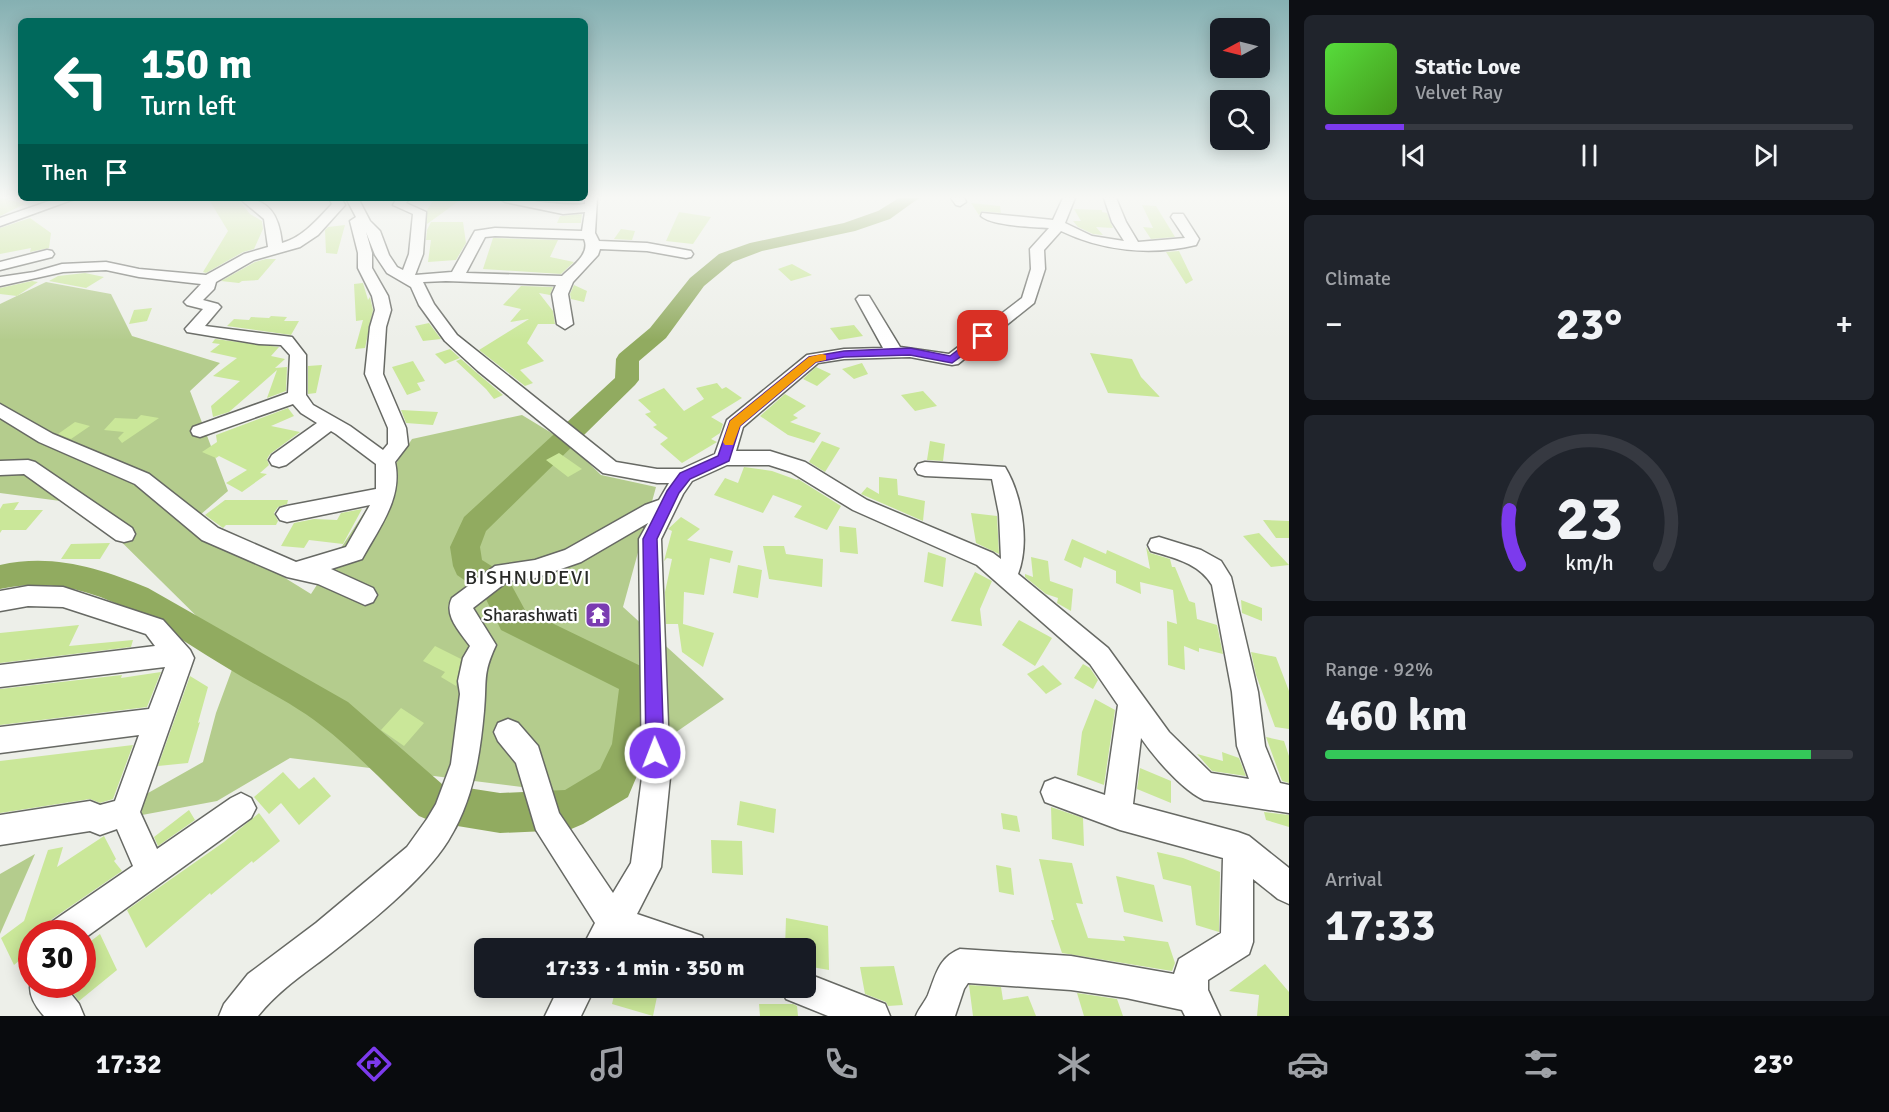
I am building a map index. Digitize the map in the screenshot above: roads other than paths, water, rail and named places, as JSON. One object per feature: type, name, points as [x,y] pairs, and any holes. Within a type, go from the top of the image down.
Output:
[{"type":"street","points":[[0,282],[10,278],[35,276],[62,268],[106,266],[139,273],[208,280],[249,257],[292,245]]},
{"type":"street","points":[[363,245],[365,268],[380,296],[383,310],[378,327],[374,374],[397,428],[398,445],[385,461]]},
{"type":"street","points":[[378,245],[392,270],[417,284],[428,306],[451,338],[610,468],[657,476],[685,476],[724,458],[770,458],[798,467],[860,505],[984,559],[1099,656],[1159,741],[1204,786],[1280,797]]},
{"type":"street","points":[[406,279],[415,266],[417,245]]},
{"type":"street","points":[[456,278],[474,245]]},
{"type":"street","points":[[565,324],[560,294],[566,280],[593,252],[592,245]]},
{"type":"street","points":[[635,245],[686,254]]},
{"type":"street","points":[[724,458],[734,424],[813,359],[844,354],[910,352],[952,360],[1029,300],[1038,268],[1037,249],[1040,245]]},
{"type":"street","points":[[1125,245],[1152,245]]},
{"type":"street","points":[[0,266],[47,254]]},
{"type":"street","points":[[406,279],[425,276],[514,281],[566,280]]},
{"type":"street","points":[[208,280],[208,286],[192,302],[213,307],[193,329],[259,339],[286,340],[298,355],[297,396],[307,409],[343,430],[385,461],[387,467],[386,494],[354,553],[296,571]]},
{"type":"street","points":[[864,299],[894,352]]},
{"type":"street","points":[[200,431],[297,396]]},
{"type":"street","points":[[0,410],[46,438],[142,478],[210,534],[296,571],[322,575],[365,595]]},
{"type":"street","points":[[279,460],[328,423]]},
{"type":"street","points":[[0,468],[28,467],[124,534]]},
{"type":"street","points":[[925,469],[998,472],[1003,478],[1009,511],[1012,559],[1006,577]]},
{"type":"street","points":[[606,935],[646,867],[656,777],[650,539],[666,506],[685,476]]},
{"type":"street","points":[[287,514],[386,494]]},
{"type":"street","points":[[236,1016],[260,986],[328,935],[418,858],[448,812],[465,764],[473,694],[471,681],[476,658],[484,645],[463,617],[460,605],[503,572],[535,569],[573,556],[652,510],[666,506]]},
{"type":"street","points":[[1159,545],[1193,556],[1213,567],[1223,584],[1245,692],[1251,746],[1280,797]]},
{"type":"street","points":[[0,601],[28,596],[63,597],[154,627],[181,658],[125,812],[138,846],[152,870]]},
{"type":"street","points":[[0,676],[178,656]]},
{"type":"street","points":[[1120,815],[1118,806],[1132,701]]},
{"type":"street","points":[[0,740],[159,720]]},
{"type":"street","points":[[508,732],[528,756],[546,820],[606,935]]},
{"type":"street","points":[[1055,792],[1120,815],[1238,847],[1289,888]]},
{"type":"street","points":[[83,920],[241,808]]},
{"type":"street","points":[[0,830],[90,816],[100,820],[125,812]]},
{"type":"street","points":[[1197,1004],[1191,971],[1237,942],[1238,847]]},
{"type":"street","points":[[606,935],[625,938]]},
{"type":"street","points":[[933,1016],[941,1009],[949,981],[960,966],[1019,967],[1103,977],[1181,993],[1197,1004]]},
{"type":"street","points":[[816,994],[873,1016]]},
{"type":"street","points":[[51,998],[68,1016]]},
{"type":"street","points":[[562,1016],[572,998]]},
{"type":"waterway","points":[[0,577],[17,573],[52,572],[87,579],[137,597],[335,714],[433,802],[500,813],[569,810],[614,783],[631,745],[637,681],[513,620],[495,584],[468,566],[465,547],[474,525],[627,380],[627,359],[658,333],[697,282],[726,258],[764,245]]},
{"type":"place","name":"Sharashwati","points":[[598,615]]},
{"type":"district","name":"BISHNUDEVI","points":[[528,577]]}]
